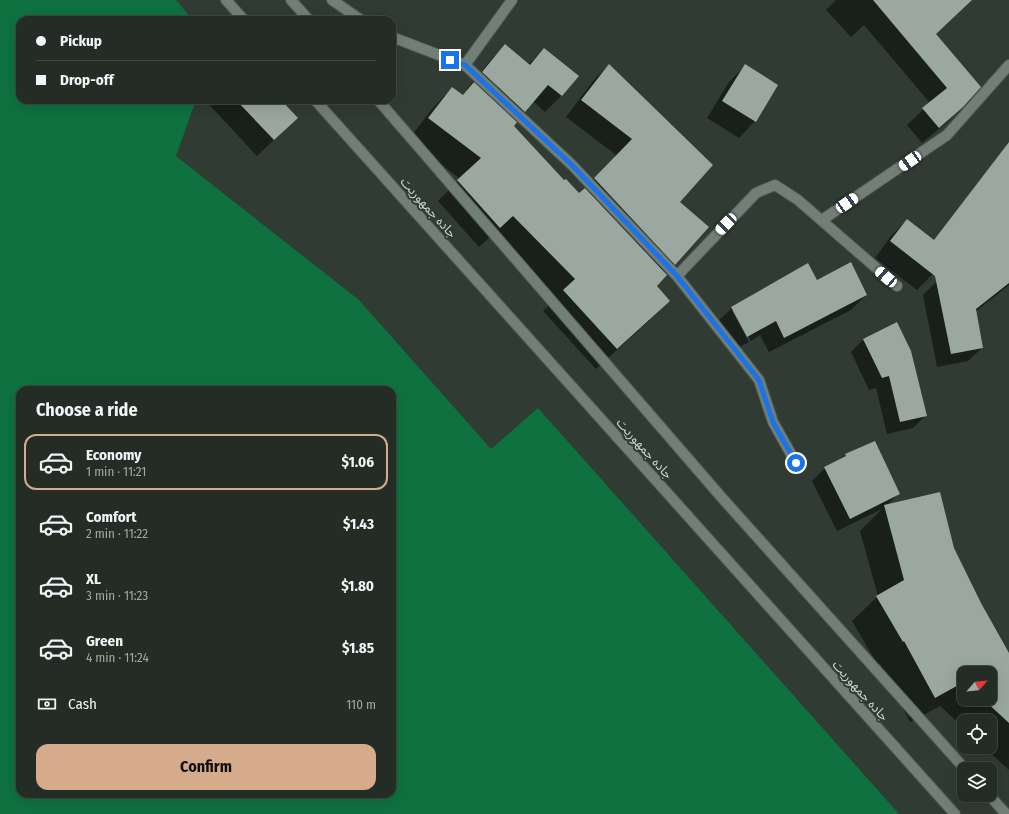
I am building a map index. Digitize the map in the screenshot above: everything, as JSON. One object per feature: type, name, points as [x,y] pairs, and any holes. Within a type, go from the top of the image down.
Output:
[{"type":"main road","points":[[226,0],[240,16]]},
{"type":"main road","points":[[291,0],[305,16]]},
{"type":"main road","points":[[332,0],[355,16]]},
{"type":"main road","points":[[465,65],[512,0]]},
{"type":"main road","points":[[396,39],[465,65],[572,165],[677,276],[759,380],[773,422],[796,463]]},
{"type":"main road","points":[[822,220],[947,135],[1009,65]]},
{"type":"main road","name":"جاده جمهوریت","points":[[319,104],[955,814]]},
{"type":"main road","name":"جاده جمهوریت","points":[[381,104],[723,498],[959,762]]},
{"type":"main road","points":[[677,276],[756,193],[775,185],[798,200],[897,286]]},
{"type":"main road","points":[[995,802],[1006,814]]},
{"type":"green space","points":[[0,0],[176,0],[190,16],[16,16],[16,104],[195,104],[176,156],[359,300],[491,449],[538,408],[899,814],[0,814]]},
{"type":"building","points":[[873,0],[972,0],[936,34],[981,87],[963,107],[939,128],[922,108],[947,88]]},
{"type":"building","points":[[505,44],[530,65],[544,48],[579,76],[562,96],[548,85],[525,112],[482,72]]},
{"type":"building","points":[[609,64],[713,165],[680,202],[709,227],[675,265],[594,178],[632,139],[581,100]]},
{"type":"building","points":[[745,64],[778,85],[756,122],[722,101]]},
{"type":"building","points":[[474,82],[517,122],[514,126],[564,180],[566,179],[579,193],[585,188],[667,275],[657,286],[670,301],[617,349],[563,290],[575,279],[513,216],[500,228],[457,180],[481,158],[428,118],[452,87],[463,95]]},
{"type":"building","points":[[240,104],[285,104],[298,118],[274,140]]},
{"type":"building","points":[[1009,142],[1009,283],[976,309],[983,348],[951,354],[935,276],[890,241],[907,219],[934,240]]},
{"type":"building","points":[[851,262],[867,295],[784,338],[776,321],[747,337],[731,307],[808,263],[817,280]]},
{"type":"building","points":[[897,322],[911,351],[927,416],[900,422],[889,376],[882,378],[863,339]]},
{"type":"building","points":[[875,441],[900,494],[850,519],[824,467],[846,456],[845,454]]},
{"type":"building","points":[[940,492],[954,548],[981,603],[1009,653],[1009,723],[991,706],[997,706],[997,666],[957,666],[957,686],[935,698],[904,641],[903,642],[876,596],[904,580],[884,505]]},
{"type":"route","points":[[450,60],[465,65],[572,165],[677,276],[759,380],[773,422],[796,463]]}]
